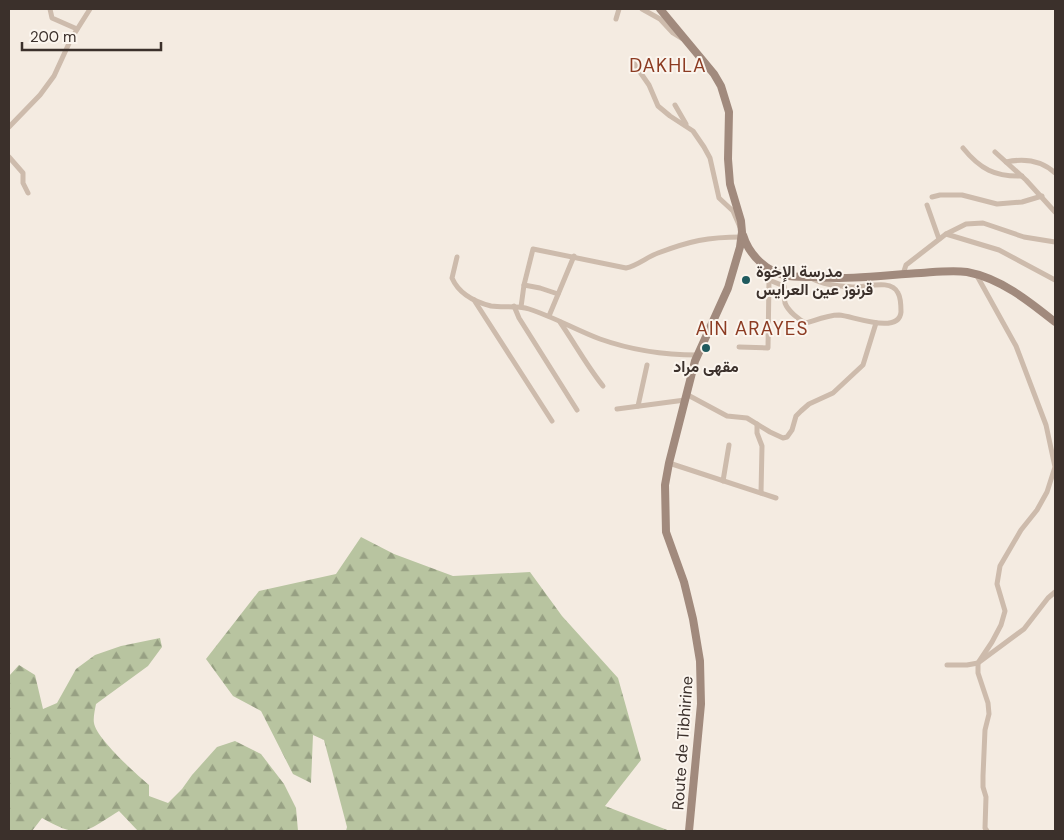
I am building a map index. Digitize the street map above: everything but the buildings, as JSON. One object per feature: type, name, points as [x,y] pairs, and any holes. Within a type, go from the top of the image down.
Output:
[{"type":"street","points":[[50,9],[52,18],[78,29]]},
{"type":"street","points":[[9,127],[40,95],[54,76],[90,9]]},
{"type":"street","points":[[616,19],[619,9]]},
{"type":"street","points":[[642,9],[660,19],[673,33],[686,41]]},
{"type":"street","name":"Route de Tibhirine","points":[[660,9],[714,74],[721,86],[729,112],[728,159],[730,184],[737,205],[742,235],[728,288],[697,355],[685,397],[665,485],[666,532],[684,582],[700,661],[701,704],[689,831]]},
{"type":"street","points":[[633,62],[649,85],[658,106],[693,130],[710,158],[719,198],[733,211],[746,243],[758,260],[770,269],[789,276],[810,277],[867,278],[952,271],[976,274],[995,281],[1016,293],[1055,322]]},
{"type":"street","points":[[675,105],[687,126]]},
{"type":"street","points":[[963,148],[983,168],[1010,176],[1022,176]]},
{"type":"street","points":[[994,152],[1022,176],[1055,212]]},
{"type":"street","points":[[9,156],[22,173],[23,183],[28,193]]},
{"type":"street","points":[[1006,162],[1027,160],[1045,166],[1055,173]]},
{"type":"street","points":[[932,197],[962,195],[986,203],[997,204],[1022,202],[1042,196]]},
{"type":"street","points":[[927,205],[939,239]]},
{"type":"street","points":[[903,274],[906,265],[939,239],[961,225],[983,224],[1024,237],[1055,242]]},
{"type":"street","points":[[946,234],[999,250],[1055,280]]},
{"type":"street","points":[[521,307],[524,285],[533,249],[626,268],[655,254],[694,240],[742,235]]},
{"type":"street","points":[[549,316],[574,256]]},
{"type":"street","points":[[457,257],[452,278],[462,293],[474,300],[492,306],[521,307],[549,316],[599,338],[623,346],[676,355],[697,355]]},
{"type":"street","points":[[738,348],[768,348],[768,280],[767,274],[758,265],[758,260]]},
{"type":"street","points":[[976,274],[1016,346],[1046,425],[1055,467],[1048,492],[1021,530],[1000,566],[997,584],[1005,611],[1001,625],[978,663],[978,673],[988,703],[989,714],[983,776],[986,797],[985,828],[987,831]]},
{"type":"street","points":[[768,280],[784,286],[785,302],[806,323],[838,315],[876,323],[892,323],[897,321],[900,316],[901,305],[898,293],[893,287],[880,285],[852,287],[820,283],[810,277]]},
{"type":"street","points":[[524,285],[558,294]]},
{"type":"street","points":[[474,300],[552,421]]},
{"type":"street","points":[[514,306],[519,318],[577,410]]},
{"type":"street","points":[[559,321],[574,342],[588,368],[603,386]]},
{"type":"street","points":[[617,409],[685,397],[732,418],[747,418],[783,438],[789,435],[796,416],[800,411],[808,404],[841,388],[863,364],[876,323]]},
{"type":"street","points":[[638,406],[647,364]]},
{"type":"street","points":[[758,424],[757,433],[762,446],[761,493]]},
{"type":"street","points":[[723,480],[729,445]]},
{"type":"street","points":[[669,463],[776,498]]},
{"type":"street","points":[[947,665],[978,663],[1024,628],[1055,592]]},
{"type":"green space","points":[[361,537],[394,554],[453,576],[530,572],[562,616],[618,678],[641,760],[605,806],[670,831],[346,831],[347,827],[324,740],[313,735],[311,783],[293,774],[261,711],[233,696],[206,659],[259,591],[336,574]]},
{"type":"green space","points":[[160,638],[162,647],[148,666],[96,704],[94,723],[96,730],[118,756],[149,785],[149,796],[168,803],[217,747],[235,741],[261,754],[284,784],[296,808],[298,831],[138,831],[119,811],[90,829],[82,831],[66,829],[42,818],[32,831],[9,831],[9,676],[19,665],[35,675],[43,709],[57,703],[76,669],[95,655],[121,646]]},
{"type":"place","name":"مدرسة الإخوة قرنوز عين العرايس","points":[[746,280]]},
{"type":"place","name":"مقهى مراد","points":[[706,348]]},
{"type":"district","name":"DAKHLA","points":[[668,65]]},
{"type":"district","name":"AIN ARAYES","points":[[752,328]]}]
